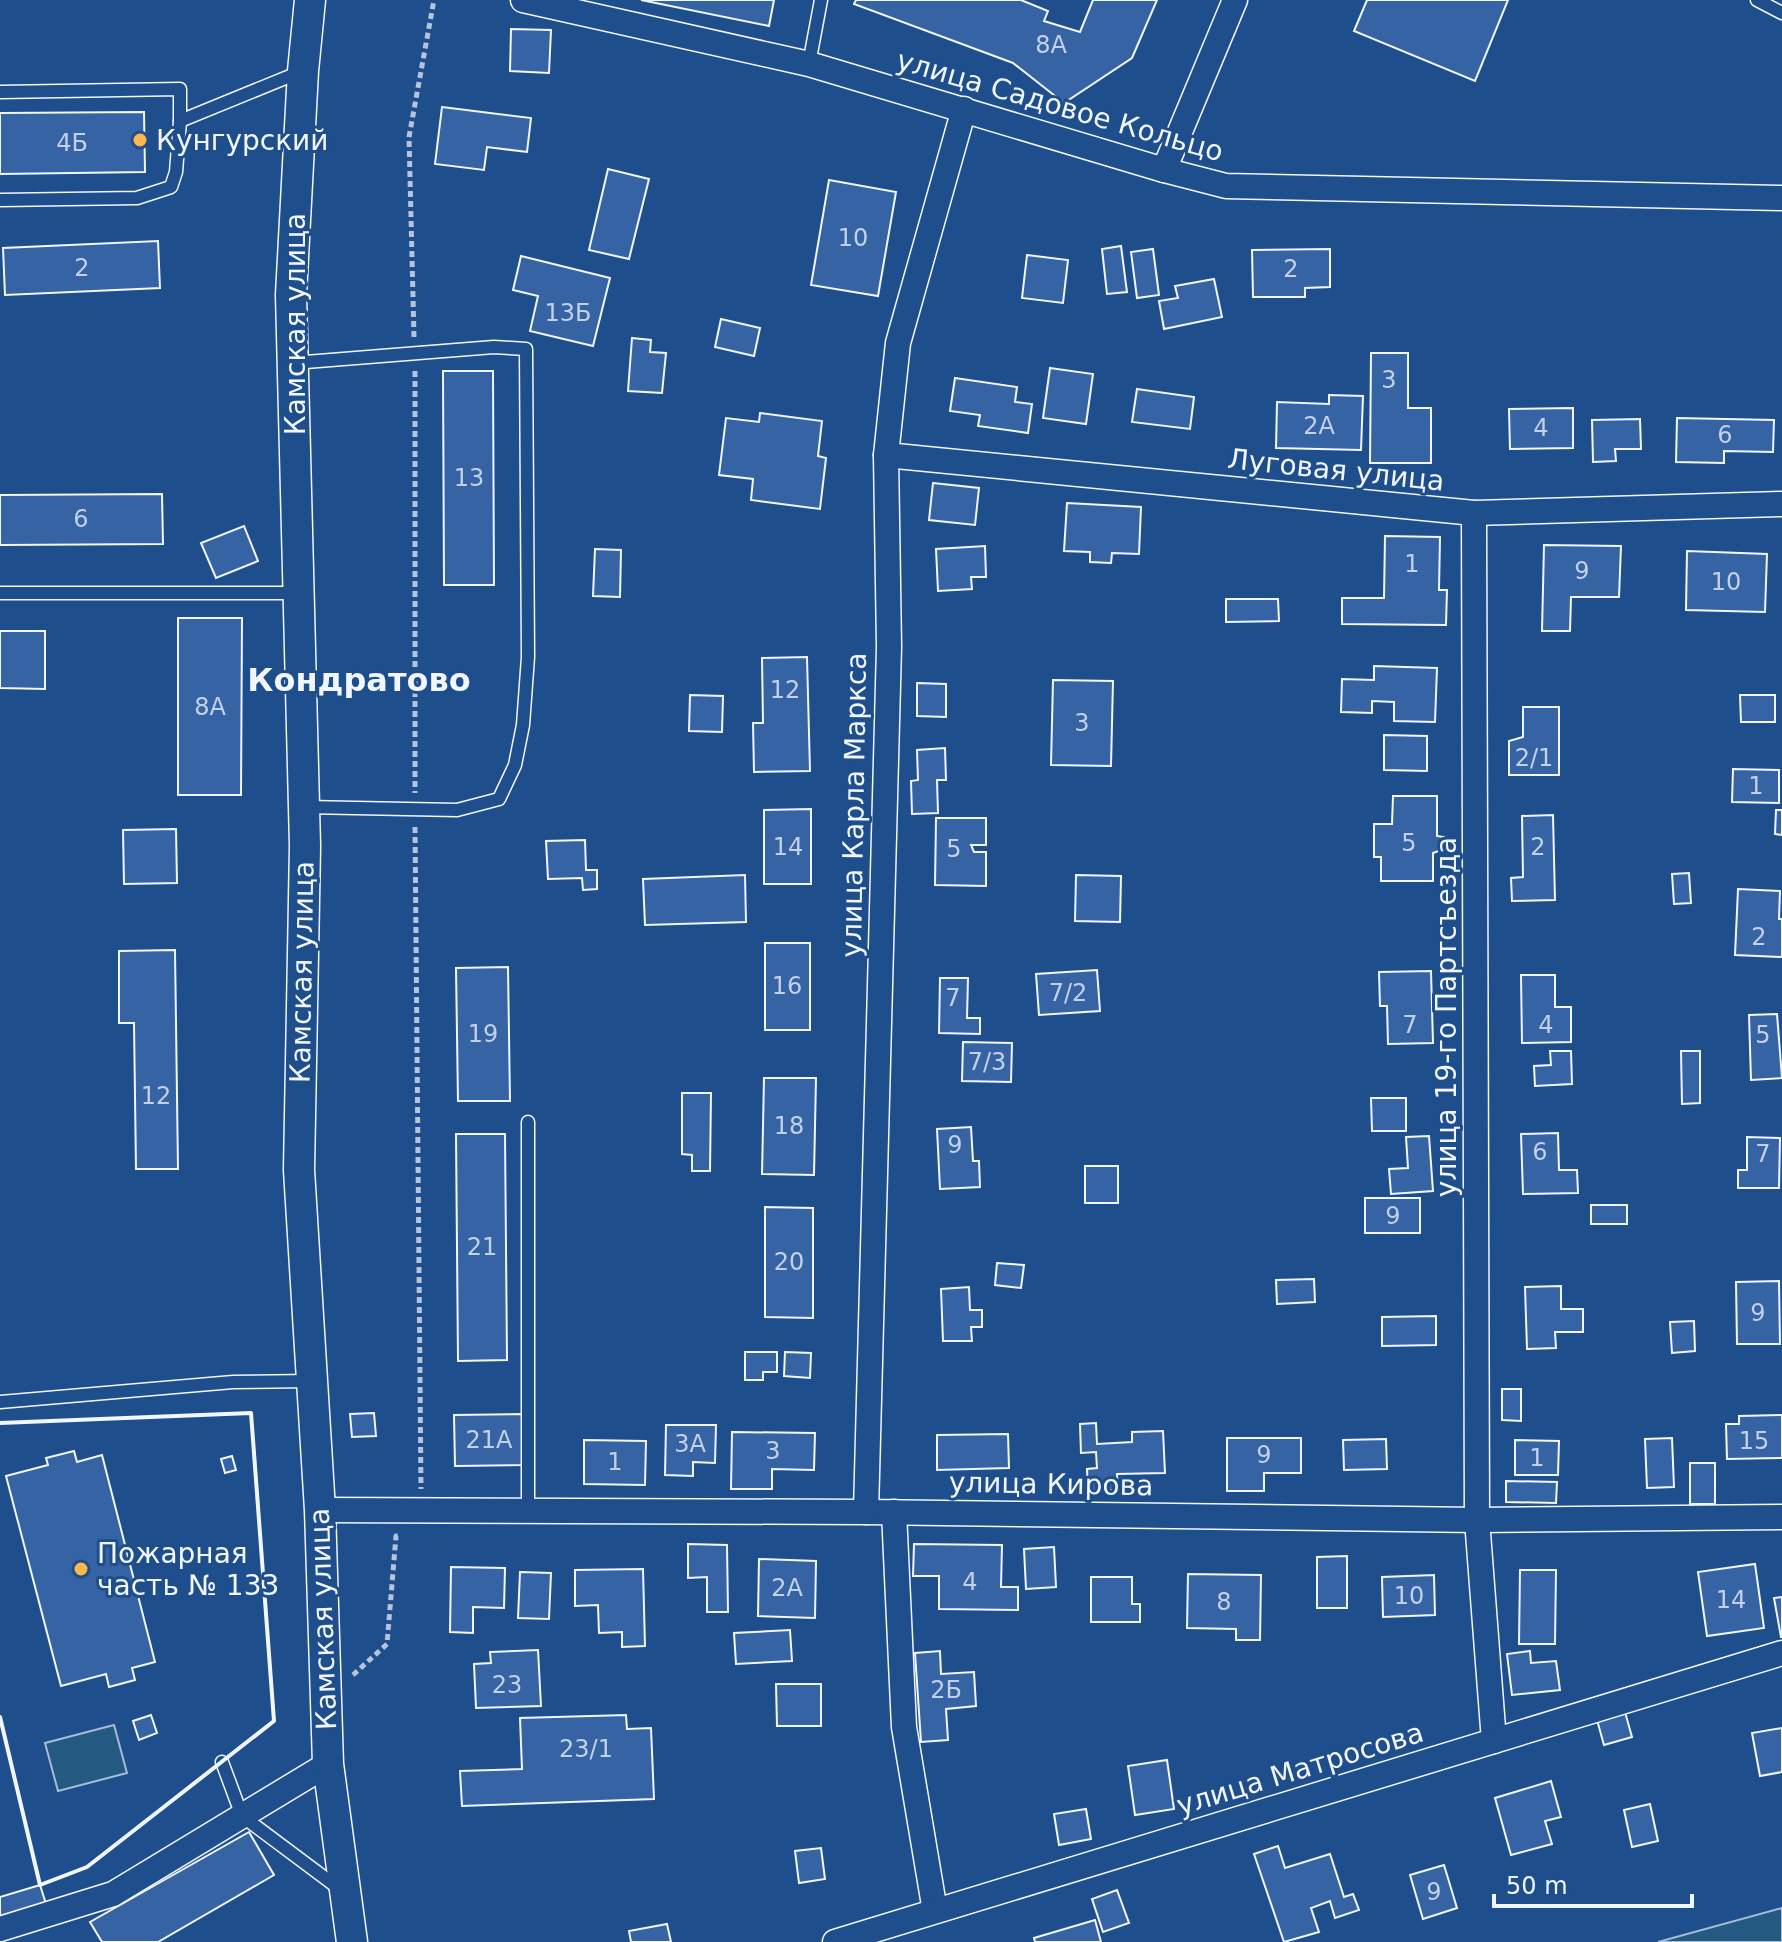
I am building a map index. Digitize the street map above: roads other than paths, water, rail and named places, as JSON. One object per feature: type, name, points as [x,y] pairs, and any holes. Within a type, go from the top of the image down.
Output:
[{"type":"street","name":"Камская улица","points":[[310,0],[303,71],[291,295],[304,807],[299,1170],[320,1510],[328,1764],[352,1942]]},
{"type":"street","name":"улица Садовое Кольцо","points":[[523,0],[809,64],[1226,186],[1782,198]]},
{"type":"street","points":[[1164,170],[1235,0]]},
{"type":"street","name":"улица Карла Маркса","points":[[866,1512],[889,647],[886,455],[898,343],[964,109]]},
{"type":"street","name":"Луговая улица","points":[[886,455],[1474,513],[1782,504]]},
{"type":"street","name":"улица 19-го Партсъезда","points":[[1474,513],[1477,1520],[1494,1741]]},
{"type":"street","name":"улица Кирова","points":[[320,1510],[894,1512],[1477,1520],[1782,1517]]},
{"type":"street","points":[[894,1512],[904,1727],[935,1911]]},
{"type":"street","name":"улица Матросова","points":[[835,1942],[1782,1653]]},
{"type":"street","points":[[0,1929],[113,1894],[328,1764]]},
{"type":"lane","points":[[809,64],[821,0]]},
{"type":"lane","points":[[1757,0],[1782,13]]},
{"type":"lane","points":[[180,121],[303,71]]},
{"type":"lane","points":[[0,92],[180,89],[176,172],[171,187],[137,198],[0,200]]},
{"type":"lane","points":[[293,363],[494,347],[526,349],[528,641],[523,725],[515,765],[499,799],[457,810],[304,807]]},
{"type":"lane","points":[[0,593],[298,593]]},
{"type":"lane","points":[[528,1122],[528,1511]]},
{"type":"lane","points":[[0,1402],[233,1382],[312,1381]]},
{"type":"lane","points":[[222,1762],[242,1816],[343,1892]]},
{"type":"place","name":"Кунгурский","points":[[140,140]]},
{"type":"place","name":"Пожарная часть № 133","points":[[81,1569]]},
{"type":"district","name":"Кондратово","points":[[359,680]]}]
